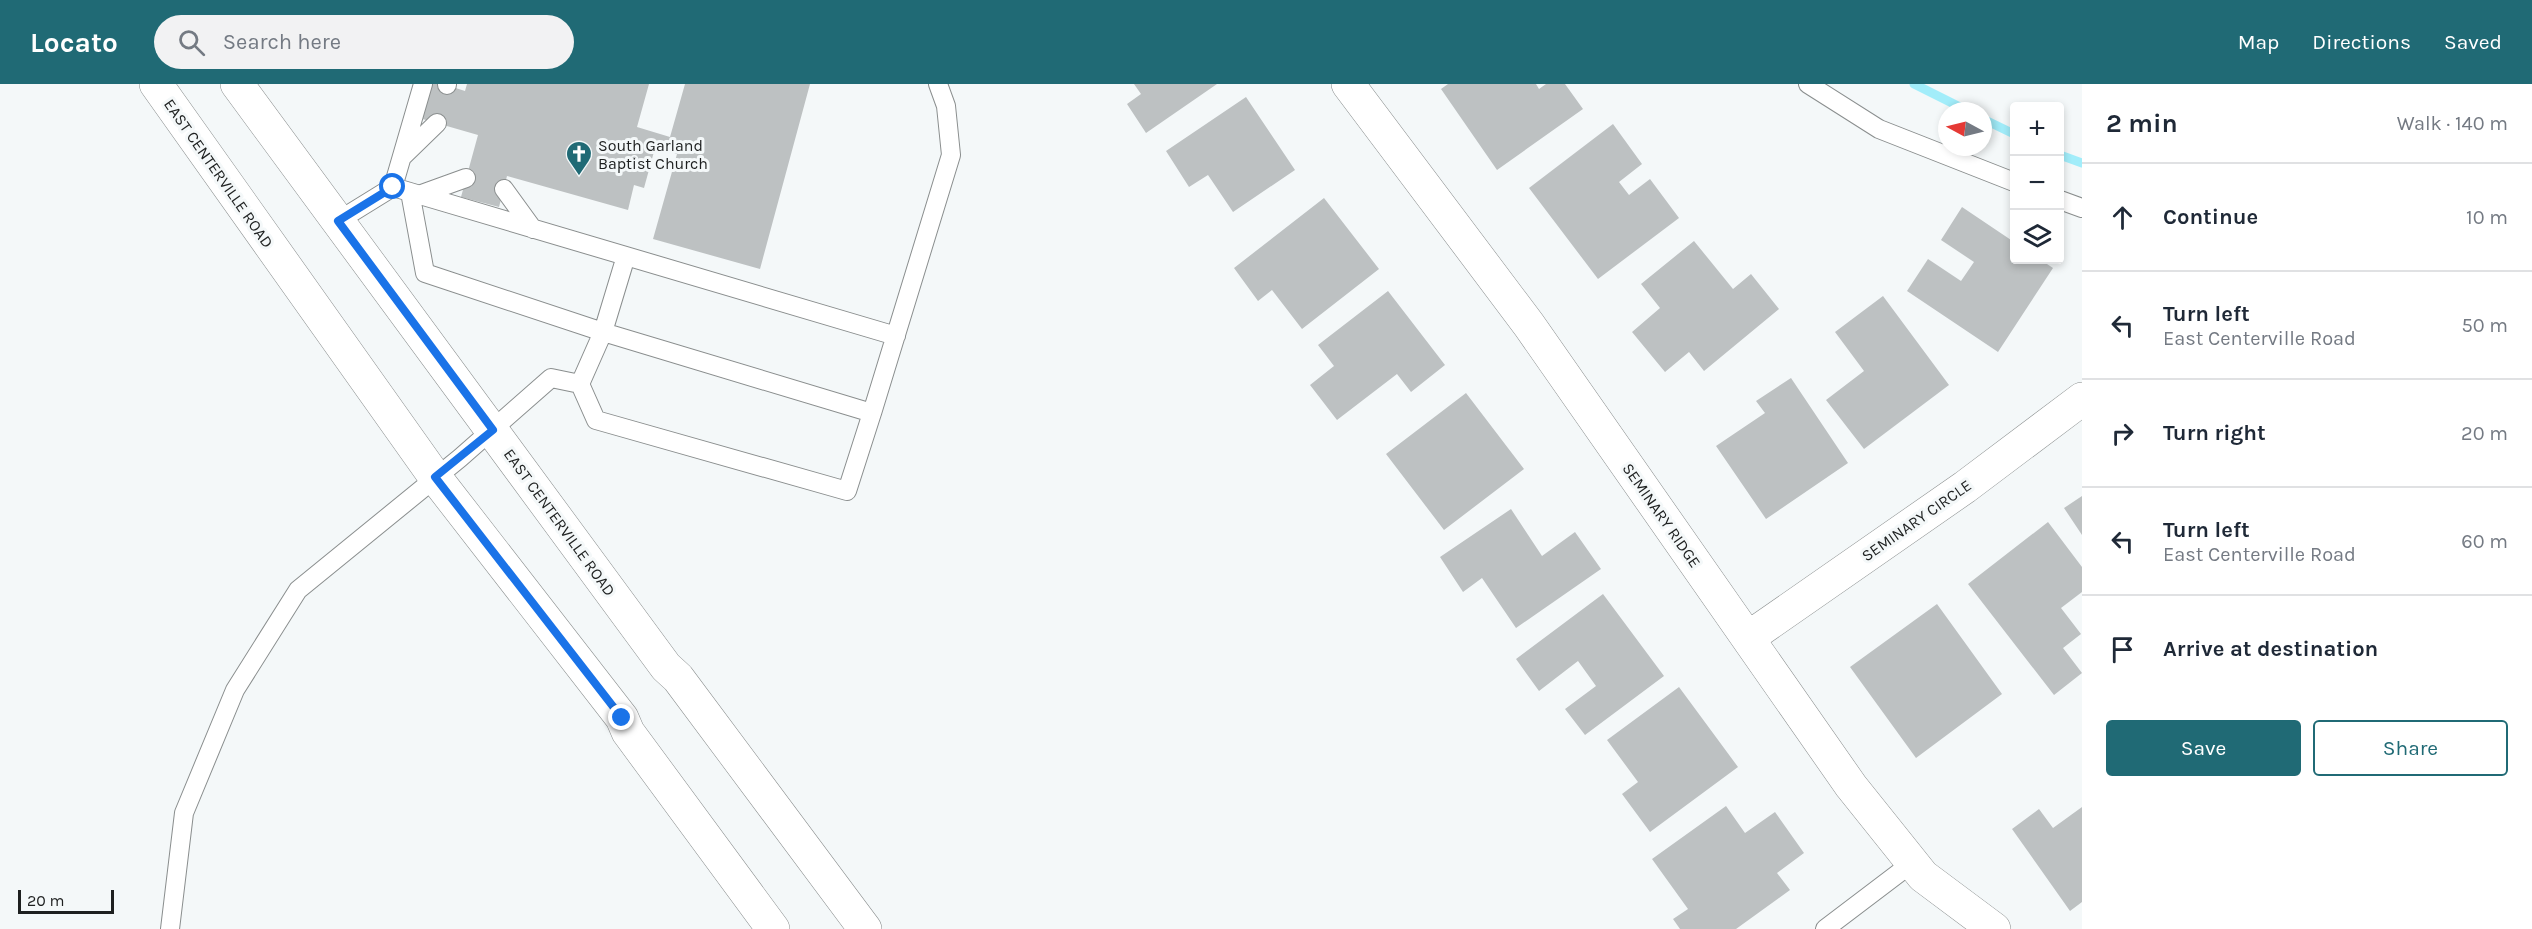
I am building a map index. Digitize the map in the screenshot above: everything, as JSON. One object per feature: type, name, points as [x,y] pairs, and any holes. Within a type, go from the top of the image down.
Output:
[{"type":"main road","name":"EAST CENTERVILLE ROAD","points":[[156,84],[435,477],[622,718],[628,732],[773,929]]},
{"type":"main road","name":"EAST CENTERVILLE ROAD","points":[[237,84],[666,667],[678,678],[865,929]]},
{"type":"main road","name":"SEMINARY RIDGE","points":[[1348,84],[1529,325],[1851,786],[1923,876],[1994,929]]},
{"type":"main road","name":"SEMINARY CIRCLE","points":[[1748,638],[1965,487],[2082,399]]},
{"type":"lane","points":[[423,84],[401,158],[425,273],[603,332],[872,413]]},
{"type":"lane","points":[[626,256],[603,332],[580,384],[596,420],[847,491],[951,155],[946,106],[938,84]]},
{"type":"lane","points":[[1808,84],[1879,129],[2010,180]]},
{"type":"lane","points":[[401,158],[437,123]]},
{"type":"lane","points":[[338,221],[407,192],[466,178]]},
{"type":"lane","points":[[504,189],[533,229]]},
{"type":"lane","points":[[407,192],[896,336]]},
{"type":"lane","points":[[2064,201],[2082,208]]},
{"type":"lane","points":[[170,929],[184,813],[235,690],[298,590],[493,430],[551,378],[580,384]]},
{"type":"lane","points":[[1825,929],[1912,863]]},
{"type":"building","name":"South Garland Baptist Church","points":[[428,84],[443,84],[465,91],[467,84],[649,84],[637,127],[670,137],[685,84],[810,84],[760,269],[653,239],[677,154],[655,148],[644,188],[634,185],[628,210],[507,176],[499,207],[461,197],[478,135],[419,118]]},
{"type":"building","points":[[1134,84],[1217,84],[1146,133],[1127,104],[1141,94]]},
{"type":"building","points":[[1448,84],[1536,84],[1539,89],[1546,84],[1565,84],[1583,109],[1497,170],[1441,89]]},
{"type":"building","points":[[1246,97],[1295,170],[1233,212],[1208,175],[1189,187],[1166,151]]},
{"type":"building","points":[[1613,124],[1642,164],[1619,182],[1629,195],[1650,179],[1679,218],[1598,279],[1529,188]]},
{"type":"building","points":[[1324,198],[1379,269],[1302,329],[1272,290],[1258,301],[1234,268]]},
{"type":"building","points":[[1962,207],[2010,239],[2010,264],[2047,264],[2053,268],[1998,352],[1907,291],[1928,259],[1961,281],[1974,262],[1941,240]]},
{"type":"building","points":[[1694,241],[1733,289],[1751,274],[1779,309],[1704,371],[1689,352],[1665,372],[1632,332],[1660,308],[1641,284]]},
{"type":"building","points":[[1388,291],[1445,365],[1411,392],[1397,374],[1337,420],[1310,385],[1334,366],[1318,345]]},
{"type":"building","points":[[1883,296],[1949,385],[1864,449],[1826,400],[1864,371],[1835,332]]},
{"type":"building","points":[[1791,378],[1848,463],[1766,519],[1716,446],[1765,413],[1756,401]]},
{"type":"building","points":[[1466,393],[1524,469],[1444,530],[1386,454]]},
{"type":"building","points":[[2082,496],[2082,535],[2064,508]]},
{"type":"building","points":[[1511,509],[1542,556],[1575,532],[1601,569],[1516,628],[1482,578],[1463,592],[1440,557]]},
{"type":"building","points":[[2048,522],[2082,567],[2082,592],[2061,608],[2081,634],[2063,648],[2082,673],[2054,695],[1968,584]]},
{"type":"building","points":[[1603,594],[1664,676],[1585,735],[1565,709],[1596,686],[1578,661],[1539,691],[1516,659]]},
{"type":"building","points":[[1937,604],[2002,694],[1916,758],[1850,667]]},
{"type":"building","points":[[1679,687],[1738,767],[1650,832],[1622,794],[1638,782],[1607,740]]},
{"type":"building","points":[[1726,806],[1745,833],[1775,812],[1804,853],[1777,873],[1790,890],[1736,929],[1680,929],[1673,919],[1688,909],[1652,859]]},
{"type":"building","points":[[2082,807],[2082,902],[2070,911],[2012,829],[2039,809],[2053,828]]},
{"type":"waterway","points":[[1914,84],[1950,102]]},
{"type":"waterway","points":[[1992,123],[2010,132]]},
{"type":"waterway","points":[[2063,156],[2082,163]]},
{"type":"place","name":"South Garland Baptist Church","points":[[579,177]]},
{"type":"route","points":[[393,187],[338,221],[493,430],[435,477],[622,718]]}]
